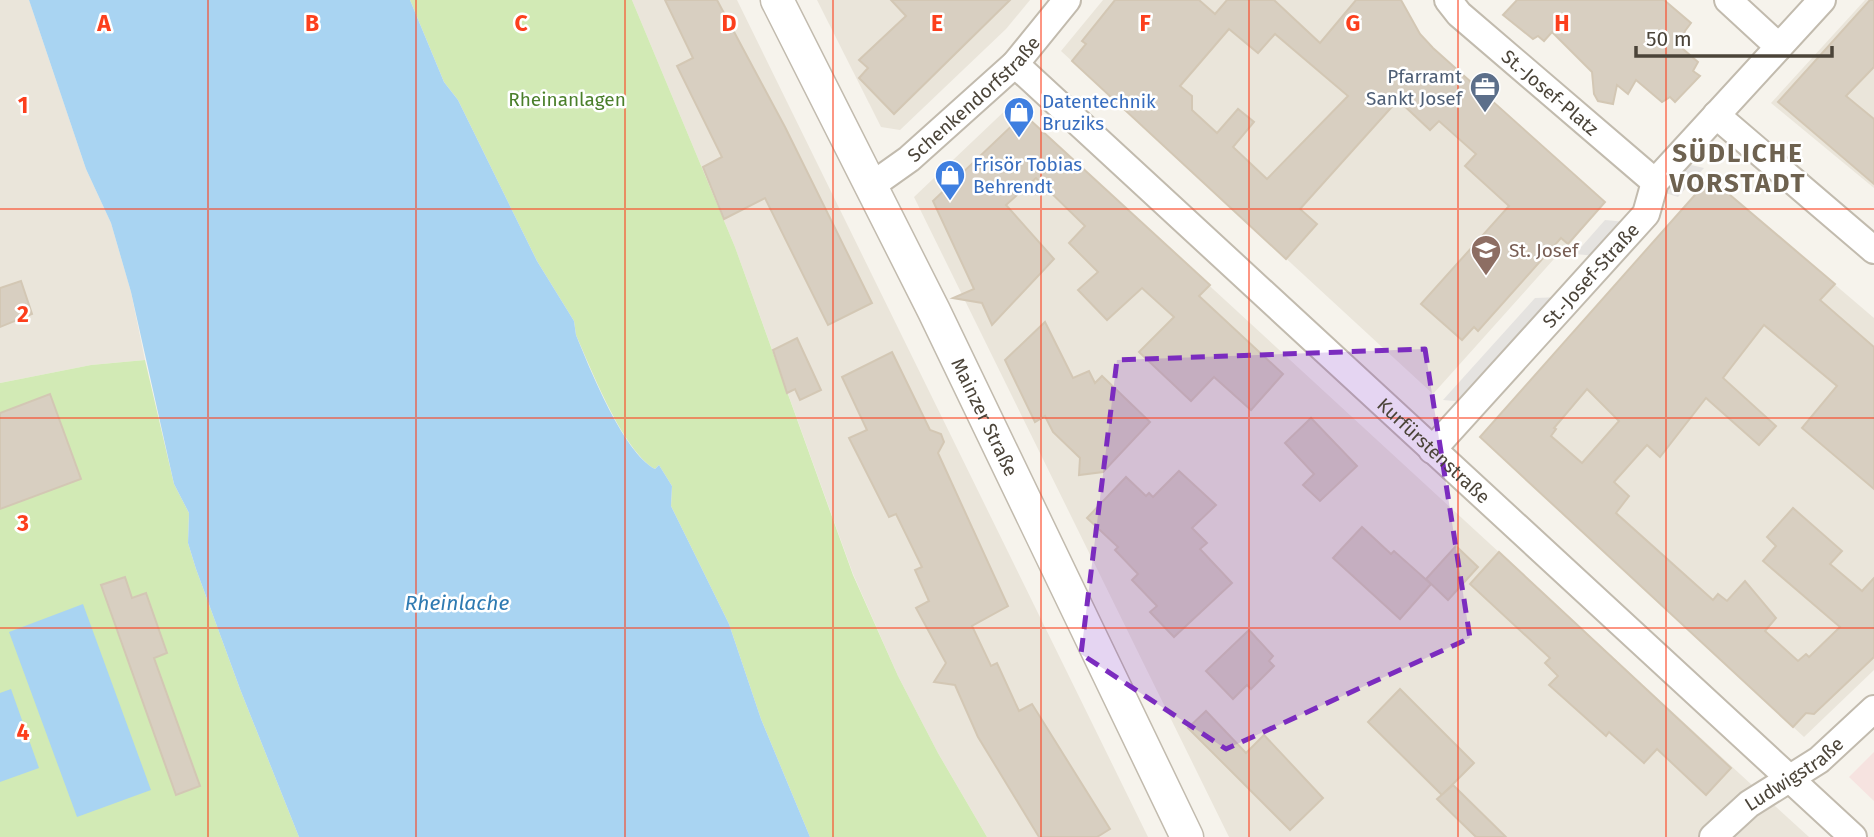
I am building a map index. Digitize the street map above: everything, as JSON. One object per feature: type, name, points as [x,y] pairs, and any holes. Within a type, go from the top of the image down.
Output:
[{"type":"street","name":"Mainzer Straße","points":[[777,0],[871,186],[1188,837]]},
{"type":"street","name":"Schenkendorfstraße","points":[[871,186],[909,159],[1015,64],[1067,0]]},
{"type":"street","name":"St.-Josef-Platz","points":[[1448,0],[1459,14],[1655,182]]},
{"type":"street","points":[[1728,0],[1779,47]]},
{"type":"street","name":"St.-Josef-Straße","points":[[1432,450],[1646,214],[1655,182],[1822,0]]},
{"type":"street","name":"Kurfürstenstraße","points":[[1015,64],[1853,837]]},
{"type":"street","points":[[1716,115],[1874,250]]},
{"type":"street","name":"Ludwigstraße","points":[[1713,837],[1749,804],[1819,760],[1874,709]]},
{"type":"highlighted area","points":[[1425,349],[1470,638],[1226,749],[1081,654],[1117,360]]},
{"type":"shaded area","points":[[0,0],[29,0],[86,169],[111,223],[131,292],[145,360],[91,365],[0,383]]},
{"type":"shaded area","points":[[632,0],[737,0],[1148,837],[987,837],[938,753],[898,676],[853,574],[735,247]]},
{"type":"shaded area","points":[[817,0],[1030,0],[1006,29],[900,130],[881,127]]},
{"type":"shaded area","points":[[1103,0],[1401,0],[1420,34],[1433,48],[1605,202],[1433,394],[1061,51]]},
{"type":"shaded area","points":[[1865,0],[1874,0],[1874,188],[1771,103]]},
{"type":"shaded area","points":[[1013,103],[1753,786],[1699,837],[1229,837],[914,197]]},
{"type":"shaded area","points":[[1687,164],[1704,168],[1678,197],[1662,192]]},
{"type":"shaded area","points":[[1710,178],[1874,318],[1874,670],[1804,737],[1480,437]]},
{"type":"shaded area","points":[[1605,220],[1626,222],[1596,256],[1575,254]]},
{"type":"shaded area","points":[[1561,297],[1465,402],[1443,400],[1535,298]]},
{"type":"shaded area","points":[[1874,752],[1874,801],[1849,777]]},
{"type":"shaded area","points":[[1775,806],[1809,837],[1727,837],[1758,807]]},
{"type":"green space","name":"Rheinanlagen","points":[[410,0],[632,0],[735,247],[853,575],[898,676],[938,753],[987,837],[810,837],[761,719],[729,624],[671,506],[672,486],[659,465],[655,469],[631,445],[609,408],[576,335],[574,321],[537,261],[458,100],[444,82]]},
{"type":"green space","points":[[145,360],[174,484],[189,513],[188,543],[196,569],[299,837],[0,837],[0,383],[91,365]]},
{"type":"water","name":"Rheinlache","points":[[29,0],[410,0],[444,82],[458,100],[537,261],[574,321],[576,335],[609,408],[631,446],[655,469],[659,465],[672,486],[671,506],[729,624],[761,719],[810,837],[299,837],[196,569],[188,543],[189,513],[174,484],[131,292],[111,223],[86,169]]},
{"type":"water","points":[[83,604],[151,790],[77,817],[9,632]]},
{"type":"water","points":[[11,689],[39,768],[0,782],[0,693]]},
{"type":"building","points":[[665,0],[717,0],[785,127],[872,303],[828,325],[765,198],[724,219],[703,167],[722,157],[677,66],[693,58]]},
{"type":"building","points":[[891,0],[1010,0],[894,114],[859,78],[868,68],[859,60],[906,16]]},
{"type":"building","points":[[1115,0],[1199,0],[1215,14],[1227,0],[1274,0],[1320,43],[1356,0],[1401,0],[1420,34],[1433,48],[1605,202],[1568,244],[1561,238],[1478,331],[1474,327],[1462,340],[1421,304],[1509,206],[1465,166],[1476,154],[1439,121],[1430,130],[1398,100],[1300,209],[1317,224],[1286,259],[1072,61],[1086,44],[1082,41]],"holes":[[[1229,29],[1258,53],[1275,34],[1348,96],[1267,179],[1233,147],[1254,122],[1238,109],[1217,133],[1192,110],[1192,96],[1180,86]]]},
{"type":"building","points":[[1517,0],[1664,0],[1691,23],[1685,31],[1683,49],[1698,62],[1693,71],[1700,76],[1675,102],[1670,97],[1662,102],[1636,80],[1628,94],[1617,85],[1613,104],[1598,101],[1594,94],[1592,72],[1552,32],[1544,41],[1538,36],[1533,39],[1503,15]]},
{"type":"building","points":[[1870,0],[1874,0],[1874,67],[1846,96],[1874,119],[1874,184],[1778,102]]},
{"type":"building","points":[[1020,118],[1029,119],[1210,285],[1199,296],[1283,374],[1251,410],[1214,377],[1191,401],[1139,352],[1174,317],[1142,288],[1107,320],[1078,290],[1098,272],[1069,243],[1085,226],[1036,178],[1006,205],[1054,259],[992,325],[982,303],[953,298],[974,289],[933,201]]},
{"type":"building","points":[[1710,178],[1835,284],[1820,300],[1874,347],[1874,489],[1802,428],[1837,386],[1764,325],[1723,378],[1776,426],[1759,445],[1706,398],[1660,457],[1647,445],[1614,482],[1629,496],[1616,513],[1713,600],[1718,594],[1727,601],[1745,581],[1776,618],[1765,631],[1798,661],[1806,654],[1809,657],[1840,627],[1763,561],[1776,546],[1767,537],[1793,508],[1842,551],[1830,564],[1862,591],[1874,578],[1874,657],[1814,714],[1806,713],[1793,727],[1480,437]],"holes":[[[1587,389],[1619,421],[1582,463],[1551,436],[1556,429],[1554,428]]]},
{"type":"building","points":[[21,281],[32,314],[0,327],[0,288]]},
{"type":"building","points":[[1045,322],[1073,378],[1089,371],[1095,383],[1102,376],[1150,422],[1103,472],[1079,475],[1080,458],[1053,432],[1045,416],[1035,422],[1005,360]]},
{"type":"building","points":[[797,338],[821,390],[800,400],[795,389],[787,393],[773,350]]},
{"type":"building","points":[[892,352],[930,430],[941,434],[944,442],[938,453],[1008,606],[972,626],[991,666],[997,663],[1019,711],[1032,704],[1110,829],[1097,837],[1039,837],[978,737],[955,685],[934,682],[946,663],[916,608],[929,601],[915,570],[922,567],[896,514],[889,517],[849,438],[867,430],[842,377]]},
{"type":"building","points":[[50,394],[81,479],[0,509],[0,413]]},
{"type":"building","points":[[1311,418],[1357,466],[1320,501],[1303,485],[1314,474],[1285,443]]},
{"type":"building","points":[[1179,471],[1216,505],[1192,528],[1207,543],[1200,549],[1232,583],[1174,637],[1150,612],[1157,606],[1132,580],[1138,574],[1115,550],[1118,547],[1087,518],[1126,477],[1146,496],[1149,493],[1153,497]]},
{"type":"building","points":[[1362,527],[1391,554],[1394,551],[1431,584],[1400,619],[1333,558]]},
{"type":"building","points":[[1456,546],[1478,567],[1448,600],[1426,579]]},
{"type":"building","points":[[1499,552],[1731,768],[1706,795],[1657,749],[1644,763],[1609,732],[1606,736],[1549,685],[1558,676],[1545,663],[1550,658],[1470,584]]},
{"type":"building","points":[[125,577],[132,598],[146,593],[167,653],[154,658],[200,786],[176,795],[101,585]]},
{"type":"building","points":[[1249,630],[1273,656],[1269,661],[1274,666],[1251,689],[1247,685],[1233,699],[1206,671]]},
{"type":"building","points":[[1400,689],[1474,763],[1442,795],[1368,722]]},
{"type":"building","points":[[1206,711],[1246,753],[1264,735],[1323,798],[1290,830],[1188,728]]},
{"type":"building","points":[[1453,785],[1506,837],[1476,837],[1437,799]]},
{"type":"place","name":"Pfarramt Sankt Josef","points":[[1485,114]]},
{"type":"place","name":"Datentechnik Bruziks","points":[[1019,139]]},
{"type":"place","name":"Frisör Tobias Behrendt","points":[[950,202]]},
{"type":"place","name":"St. Josef","points":[[1486,277]]},
{"type":"district","name":"SÜDLICHE VORSTADT","points":[[1738,168]]}]
